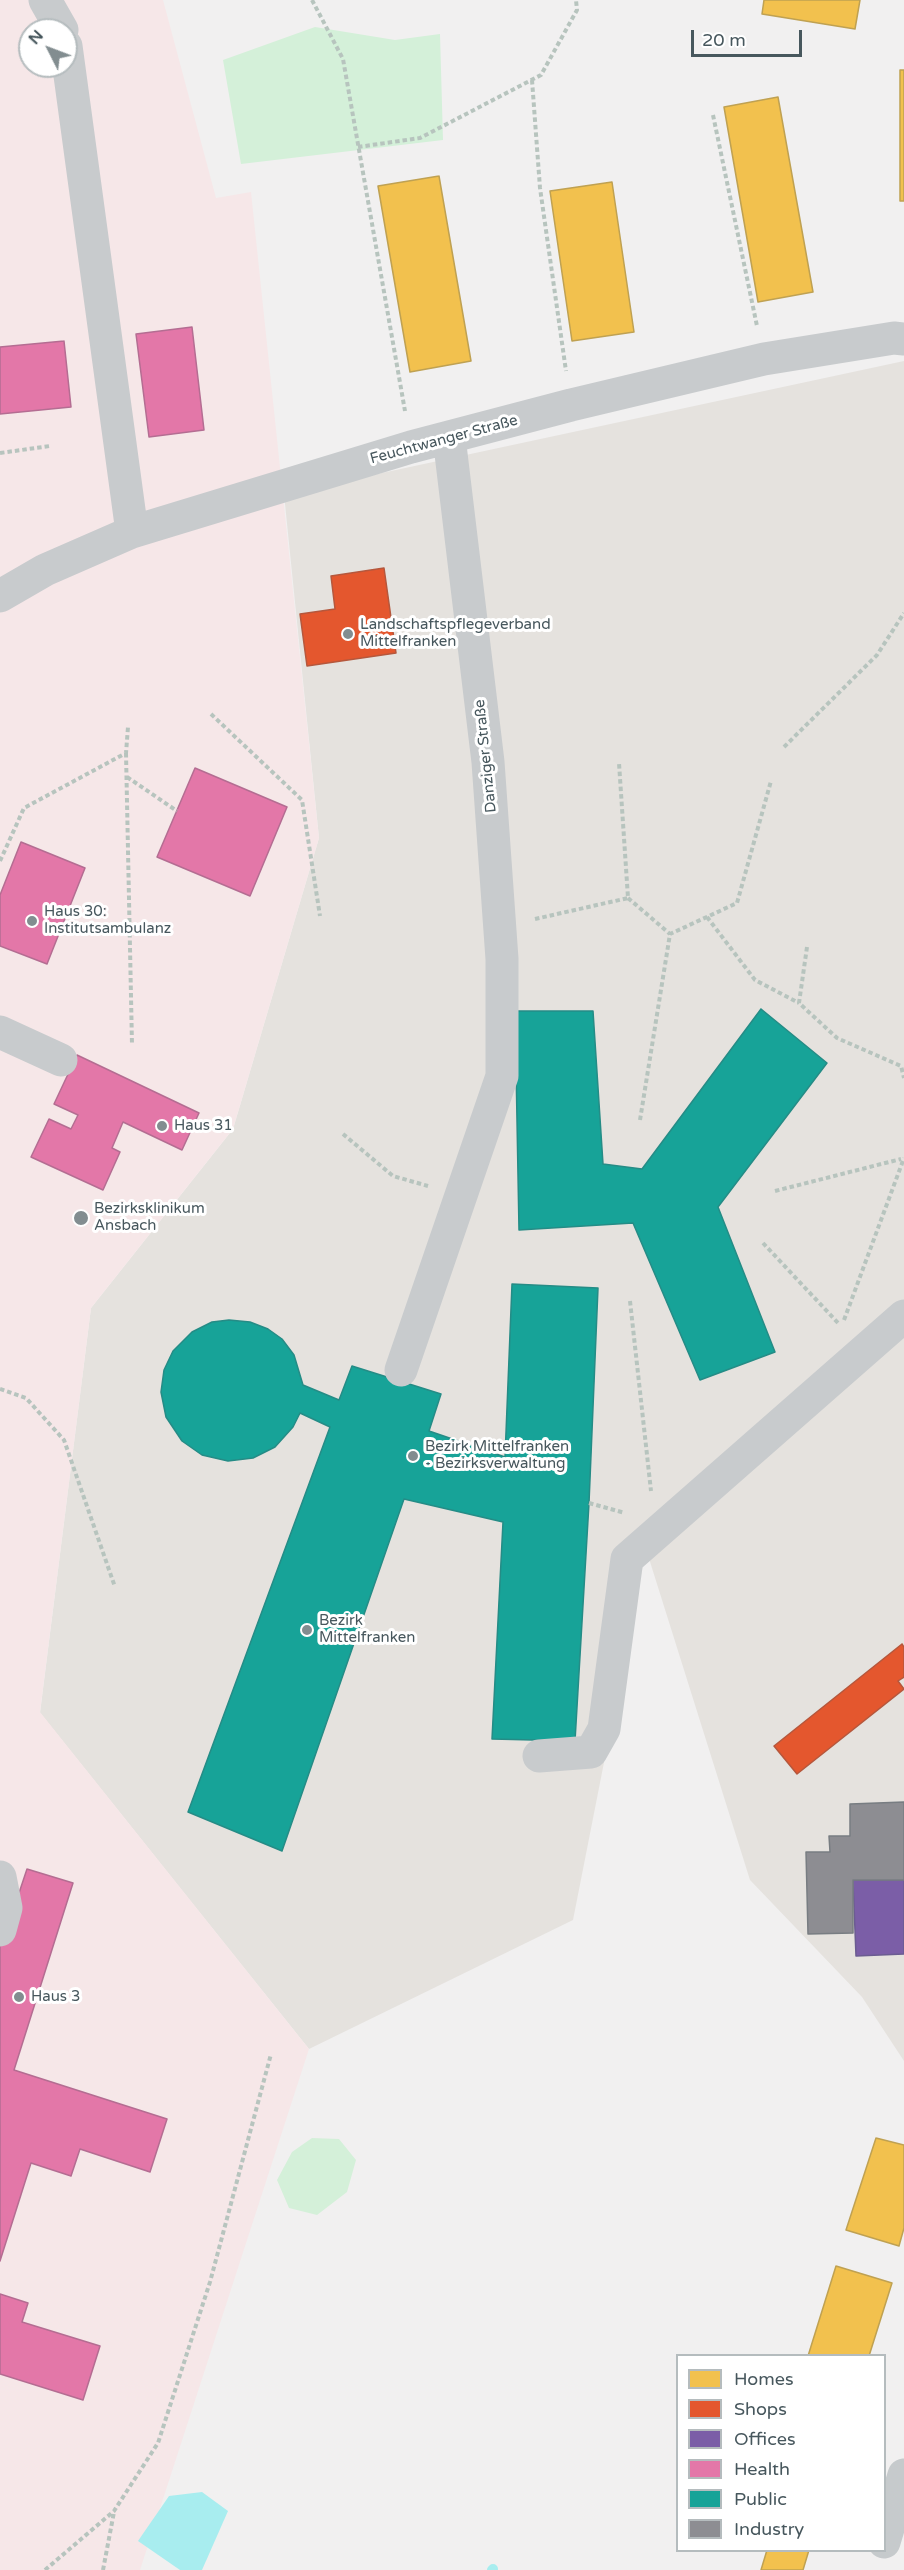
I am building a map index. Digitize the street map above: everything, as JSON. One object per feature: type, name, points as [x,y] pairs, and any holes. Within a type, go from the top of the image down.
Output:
[{"type":"main road","points":[[886,2539],[902,2489]]},
{"type":"main road","points":[[876,2570],[881,2552]]},
{"type":"street","points":[[45,0],[55,18]]},
{"type":"street","points":[[70,78],[132,532]]},
{"type":"street","name":"Feuchtwanger Straße","points":[[0,596],[45,570],[132,532],[411,447],[571,405],[764,359],[894,338],[904,339]]},
{"type":"street","name":"Danziger Straße","points":[[400,1370],[502,1076],[502,960],[488,762],[449,437]]},
{"type":"street","points":[[0,1032],[61,1060]]},
{"type":"street","points":[[539,1756],[591,1752],[604,1729],[627,1559],[904,1316]]},
{"type":"street","points":[[0,1877],[6,1908],[0,1930]]},
{"type":"path","points":[[312,0],[343,59],[411,447]]},
{"type":"path","points":[[358,147],[420,138],[541,75],[577,10],[576,0]]},
{"type":"path","points":[[532,80],[540,188],[571,405]]},
{"type":"path","points":[[713,115],[764,359]]},
{"type":"path","points":[[0,453],[50,446]]},
{"type":"path","points":[[784,747],[878,655],[904,613]]},
{"type":"path","points":[[211,714],[302,800],[320,916]]},
{"type":"path","points":[[128,727],[126,776],[132,1045]]},
{"type":"path","points":[[0,861],[24,808],[126,753]]},
{"type":"path","points":[[619,764],[628,898],[670,933]]},
{"type":"path","points":[[126,776],[177,812]]},
{"type":"path","points":[[670,933],[737,903],[771,781]]},
{"type":"path","points":[[500,927],[628,898]]},
{"type":"path","points":[[707,917],[755,980],[799,1003],[837,1038],[901,1066],[904,1078]]},
{"type":"path","points":[[640,1120],[670,933]]},
{"type":"path","points":[[799,1003],[807,946]]},
{"type":"path","points":[[343,1134],[393,1176],[461,1195]]},
{"type":"path","points":[[775,1191],[903,1158]]},
{"type":"path","points":[[763,1243],[842,1327],[903,1158]]},
{"type":"path","points":[[630,1301],[652,1497]]},
{"type":"path","points":[[0,1389],[26,1398],[64,1440],[116,1587]]},
{"type":"path","points":[[589,1503],[633,1515]]},
{"type":"path","points":[[45,2570],[114,2511],[158,2443],[210,2282],[271,2054]]},
{"type":"path","points":[[103,2570],[114,2511]]},
{"type":"shaded area","name":"Bezirksklinikum Ansbach","points":[[0,0],[163,0],[216,198],[251,192],[319,838],[233,1129],[91,1308],[40,1712],[309,2049],[140,2570],[0,2570]]},
{"type":"shaded area","points":[[904,361],[904,2061],[862,1997],[750,1880],[646,1549],[573,1920],[309,2049],[40,1713],[91,1308],[233,1129],[319,838],[284,494]]},
{"type":"green space","points":[[315,27],[395,40],[440,34],[443,140],[241,164],[223,60]]},
{"type":"green space","points":[[312,2138],[339,2139],[356,2160],[347,2192],[317,2215],[289,2208],[277,2180],[292,2152]]},
{"type":"water","points":[[202,2492],[228,2511],[202,2570],[180,2570],[138,2541],[169,2496]]},
{"type":"building: Homes","points":[[764,0],[860,0],[855,29],[762,14]]},
{"type":"building: Homes","points":[[900,70],[904,70],[904,201],[900,201]]},
{"type":"building: Homes","points":[[778,97],[813,292],[758,302],[724,107]]},
{"type":"building: Homes","points":[[439,176],[471,361],[410,372],[378,186]]},
{"type":"building: Homes","points":[[612,182],[634,332],[572,341],[550,191]]},
{"type":"building: Homes","points":[[876,2138],[904,2145],[904,2228],[899,2246],[846,2230]]},
{"type":"building: Homes","points":[[836,2266],[892,2283],[870,2354],[809,2354]]},
{"type":"building: Homes","points":[[766,2552],[808,2552],[803,2570],[761,2570]]},
{"type":"building: Shops","name":"Landschaftspflegeverband Mittelfranken","points":[[384,568],[396,653],[307,666],[300,614],[335,609],[331,576]]},
{"type":"building: Shops","points":[[902,1644],[904,1647],[904,1677],[898,1681],[904,1689],[797,1774],[774,1746]]},
{"type":"building: Offices","points":[[853,1880],[904,1880],[904,1954],[856,1956]]},
{"type":"building: Health","points":[[192,327],[204,430],[149,437],[136,334]]},
{"type":"building: Health","points":[[64,341],[71,407],[0,414],[0,347]]},
{"type":"building: Health","points":[[195,768],[287,807],[250,896],[157,857]]},
{"type":"building: Health","name":"Haus 30: Institutsambulanz","points":[[21,842],[85,868],[47,964],[0,946],[0,895]]},
{"type":"building: Health","name":"Haus 31","points":[[77,1055],[199,1113],[182,1150],[123,1122],[112,1148],[120,1152],[103,1190],[31,1157],[49,1119],[71,1129],[78,1115],[54,1104]]},
{"type":"building: Health","name":"Haus 3","points":[[27,1869],[73,1883],[14,2070],[167,2119],[150,2172],[80,2149],[71,2176],[31,2163],[0,2261],[0,1920],[9,1923]]},
{"type":"building: Health","points":[[0,2294],[28,2303],[22,2322],[100,2346],[83,2400],[0,2374]]},
{"type":"building: Public","points":[[761,1009],[827,1063],[718,1207],[775,1352],[700,1380],[633,1223],[519,1230],[515,1011],[593,1011],[603,1164],[642,1169]]},
{"type":"building: Public","name":"Bezirk Mittelfranken","points":[[512,1284],[598,1288],[589,1503],[575,1741],[492,1739],[503,1522],[404,1499],[282,1851],[188,1812],[330,1427],[300,1413],[293,1427],[275,1447],[253,1458],[228,1461],[202,1455],[182,1441],[166,1417],[161,1392],[164,1370],[173,1351],[192,1332],[212,1322],[229,1320],[250,1322],[268,1329],[282,1339],[294,1355],[303,1385],[339,1400],[352,1366],[441,1394],[429,1431],[505,1457]]},
{"type":"building: Industry","points":[[904,1802],[904,1880],[853,1880],[853,1933],[808,1934],[806,1852],[830,1852],[829,1836],[850,1836],[850,1804]]},
{"type":"place","name":"Landschaftspflegeverband Mittelfranken","points":[[348,634]]},
{"type":"place","name":"Haus 30: Institutsambulanz","points":[[32,921]]},
{"type":"place","name":"Haus 31","points":[[162,1126]]},
{"type":"place","name":"Bezirksklinikum Ansbach","points":[[81,1218]]},
{"type":"place","name":"Bezirk Mittelfranken - Bezirksverwaltung","points":[[413,1456]]},
{"type":"place","name":"Bezirk Mittelfranken","points":[[307,1630]]},
{"type":"place","name":"Haus 3","points":[[19,1997]]}]
